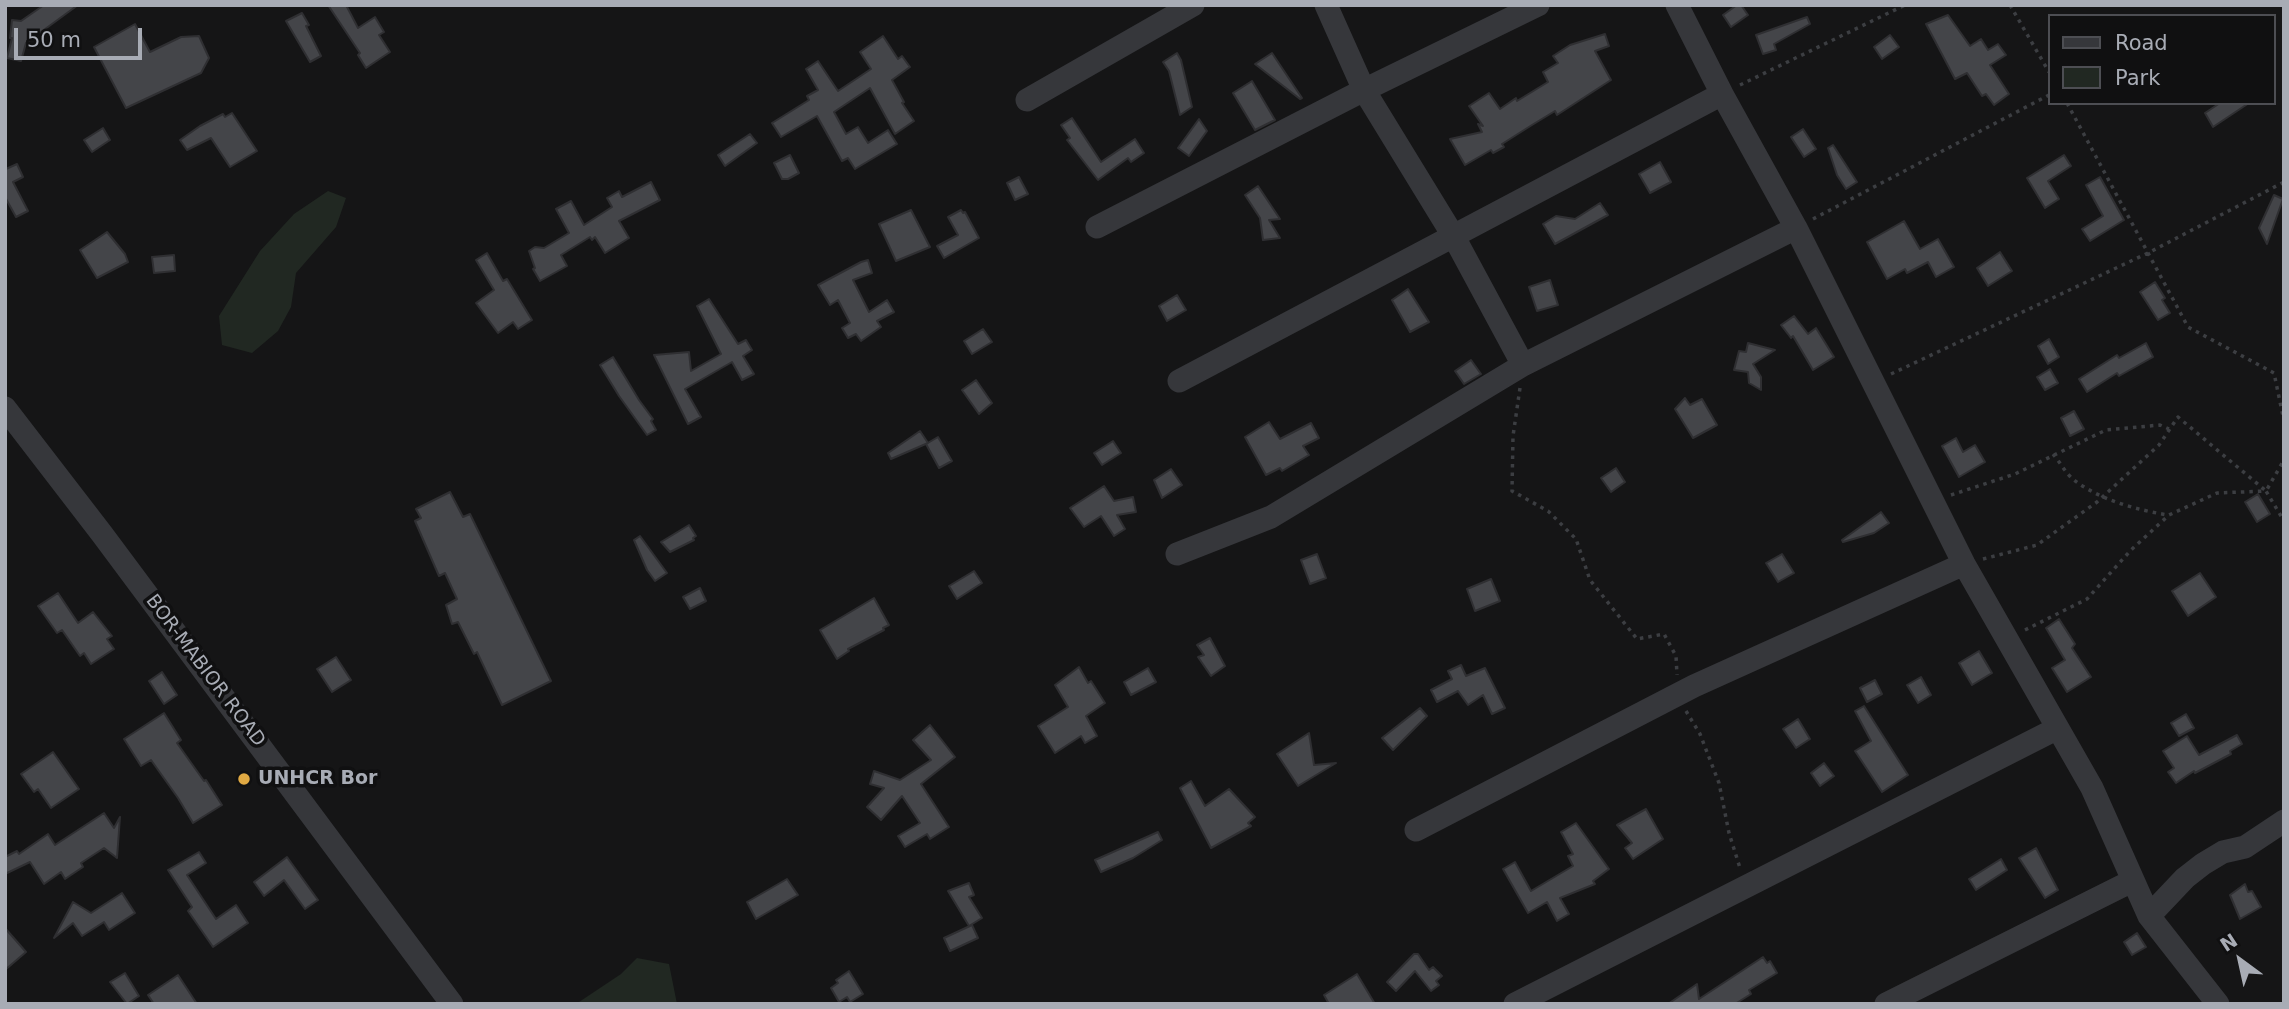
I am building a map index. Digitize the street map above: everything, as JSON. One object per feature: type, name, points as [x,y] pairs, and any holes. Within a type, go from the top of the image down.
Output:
[{"type":"street","points":[[1027,100],[1193,5]]},
{"type":"street","points":[[1326,5],[1364,90],[1454,237],[1523,365]]},
{"type":"street","points":[[1097,227],[1364,90],[1538,5]]},
{"type":"street","points":[[1677,5],[1722,94],[1796,228],[1964,565],[2092,788],[2149,916],[2218,1004]]},
{"type":"street","points":[[1179,381],[1722,94]]},
{"type":"street","points":[[1177,554],[1271,516],[1523,365],[1796,228]]},
{"type":"street","name":"BOR-MABIOR ROAD","points":[[5,408],[103,534],[452,1004]]},
{"type":"street","points":[[1416,830],[1677,695],[1964,565]]},
{"type":"street","points":[[1515,1004],[2056,729]]},
{"type":"street","points":[[2149,916],[2185,878],[2203,864],[2223,852],[2245,847],[2284,821]]},
{"type":"street","points":[[1886,1004],[2132,881]]},
{"type":"path","points":[[1722,94],[1905,5]]},
{"type":"path","points":[[2010,5],[2048,70]]},
{"type":"path","points":[[1796,228],[2048,95]]},
{"type":"path","points":[[2068,105],[2188,327],[2274,373],[2284,421]]},
{"type":"path","points":[[1873,383],[2148,253],[2284,182]]},
{"type":"path","points":[[1523,365],[1513,436],[1511,491],[1548,511],[1576,539],[1590,580],[1637,639],[1664,634],[1676,656],[1677,695],[1700,734],[1719,783],[1728,833],[1746,885]]},
{"type":"path","points":[[1964,565],[2036,545],[2104,496],[2159,445],[2178,417],[2266,491],[2284,522]]},
{"type":"path","points":[[1932,501],[2015,474],[2106,430],[2160,425],[2169,429]]},
{"type":"path","points":[[2053,454],[2073,479],[2104,496],[2143,511],[2169,515]]},
{"type":"path","points":[[2266,491],[2284,460]]},
{"type":"path","points":[[2006,640],[2087,599],[2131,550],[2169,515],[2217,494],[2266,491]]},
{"type":"green space","points":[[328,191],[346,198],[336,227],[296,273],[291,307],[278,331],[252,353],[222,345],[219,316],[260,251],[294,214]]},
{"type":"green space","points":[[637,958],[669,964],[677,1004],[576,1004],[621,974]]},
{"type":"building","points":[[44,5],[78,5],[26,43],[21,61],[7,58],[12,38],[12,20],[21,21]]},
{"type":"building","points":[[328,5],[346,5],[358,28],[375,17],[384,32],[379,35],[390,52],[366,68],[358,55],[360,53]]},
{"type":"building","points":[[1741,5],[1748,15],[1731,27],[1723,15]]},
{"type":"building","points":[[302,13],[321,56],[310,62],[286,21]]},
{"type":"building","points":[[1948,15],[1970,46],[1981,39],[1988,50],[1998,44],[2006,55],[1990,65],[2009,94],[1994,105],[1986,94],[1982,96],[1967,73],[1955,79],[1926,24]]},
{"type":"building","points":[[1807,17],[1810,24],[1774,44],[1776,50],[1763,54],[1756,35]]},
{"type":"building","points":[[135,24],[150,52],[181,37],[199,36],[209,58],[201,73],[126,108],[94,47]]},
{"type":"building","points":[[1605,34],[1609,46],[1595,51],[1611,80],[1557,115],[1555,111],[1532,125],[1502,144],[1504,147],[1493,153],[1491,150],[1465,165],[1450,139],[1482,132],[1478,124],[1483,126],[1469,106],[1489,93],[1500,109],[1516,98],[1517,101],[1548,82],[1543,72],[1558,63],[1553,56],[1570,45]]},
{"type":"building","points":[[1890,35],[1899,47],[1882,59],[1874,47]]},
{"type":"building","points":[[883,36],[898,59],[902,56],[910,67],[892,80],[914,121],[895,134],[870,88],[834,112],[846,134],[858,127],[868,143],[888,130],[897,144],[855,169],[848,158],[842,161],[817,116],[781,137],[772,123],[809,100],[807,96],[818,90],[806,69],[818,61],[838,91],[871,69],[860,52]]},
{"type":"building","points":[[1177,53],[1192,107],[1180,115],[1169,71],[1163,62]]},
{"type":"building","points":[[1272,53],[1302,98],[1255,64]]},
{"type":"building","points":[[1252,81],[1275,120],[1255,130],[1233,93]]},
{"type":"building","points":[[2217,105],[2246,105],[2213,127],[2205,113]]},
{"type":"building","points":[[232,113],[257,151],[230,167],[211,138],[187,150],[180,140],[223,114],[225,117]]},
{"type":"building","points":[[1072,118],[1101,162],[1135,139],[1144,153],[1131,162],[1128,158],[1098,180],[1067,140],[1070,138],[1061,125]]},
{"type":"building","points":[[1199,119],[1207,131],[1189,156],[1178,148]]},
{"type":"building","points":[[103,128],[110,140],[92,152],[84,140]]},
{"type":"building","points":[[1803,129],[1816,149],[1804,157],[1791,137]]},
{"type":"building","points":[[750,134],[757,143],[725,166],[718,155]]},
{"type":"building","points":[[1833,145],[1857,182],[1846,189],[1837,175],[1828,148]]},
{"type":"building","points":[[790,155],[799,173],[782,179],[774,163]]},
{"type":"building","points":[[2064,155],[2071,166],[2048,181],[2059,199],[2045,208],[2027,178]]},
{"type":"building","points":[[1660,162],[1671,182],[1650,193],[1639,174]]},
{"type":"building","points":[[17,164],[23,177],[13,182],[28,211],[16,217],[5,197],[5,167],[6,169]]},
{"type":"building","points":[[1019,177],[1028,194],[1015,200],[1007,183]]},
{"type":"building","points":[[2100,177],[2124,220],[2090,241],[2082,229],[2103,216],[2086,185]]},
{"type":"building","points":[[651,182],[660,200],[619,221],[629,238],[605,253],[595,237],[592,240],[590,237],[561,255],[567,266],[540,281],[533,269],[535,268],[529,251],[535,247],[544,248],[569,233],[556,209],[571,201],[584,225],[612,207],[607,198],[619,191],[622,197]]},
{"type":"building","points":[[1258,186],[1280,219],[1269,220],[1280,238],[1263,240],[1260,218],[1245,195]]},
{"type":"building","points":[[2274,195],[2283,199],[2267,244],[2259,228]]},
{"type":"building","points":[[1600,203],[1608,215],[1555,244],[1543,224],[1556,216],[1575,219]]},
{"type":"building","points":[[911,210],[930,247],[896,261],[879,224]]},
{"type":"building","points":[[961,210],[965,212],[979,238],[944,258],[937,246],[958,235],[948,217]]},
{"type":"building","points":[[1904,221],[1920,249],[1938,239],[1954,267],[1936,277],[1928,262],[1907,273],[1905,269],[1887,279],[1867,242]]},
{"type":"building","points":[[107,232],[125,254],[128,262],[97,278],[80,250]]},
{"type":"building","points":[[2000,252],[2012,271],[1988,286],[1977,268]]},
{"type":"building","points":[[487,253],[503,281],[507,279],[532,320],[518,329],[513,322],[498,333],[476,303],[494,290],[476,260]]},
{"type":"building","points":[[174,255],[175,271],[154,273],[152,257]]},
{"type":"building","points":[[868,260],[872,273],[853,280],[869,312],[887,300],[894,312],[877,321],[881,327],[861,341],[856,334],[848,338],[842,328],[850,323],[838,300],[830,305],[818,285]]},
{"type":"building","points":[[1550,280],[1558,305],[1537,311],[1529,287]]},
{"type":"building","points":[[2155,282],[2170,313],[2158,320],[2140,292]]},
{"type":"building","points":[[1408,289],[1429,322],[1410,332],[1392,300]]},
{"type":"building","points":[[1177,295],[1186,310],[1167,321],[1159,306]]},
{"type":"building","points":[[709,299],[738,344],[746,340],[752,350],[743,356],[754,374],[742,380],[732,362],[685,389],[701,417],[688,424],[654,355],[689,352],[691,371],[721,354],[697,306]]},
{"type":"building","points":[[1794,316],[1808,334],[1816,328],[1834,357],[1813,370],[1793,336],[1791,338],[1781,325]]},
{"type":"building","points":[[983,329],[992,342],[972,354],[964,341]]},
{"type":"building","points":[[2049,339],[2059,357],[2048,364],[2038,346]]},
{"type":"building","points":[[1748,343],[1775,350],[1753,364],[1761,377],[1761,390],[1749,383],[1748,372],[1734,370],[1739,351],[1746,352]]},
{"type":"building","points":[[2146,343],[2153,357],[2119,376],[2117,373],[2087,392],[2079,379],[2117,355],[2119,358]]},
{"type":"building","points":[[613,357],[653,419],[651,421],[656,430],[647,435],[600,365]]},
{"type":"building","points":[[1471,360],[1481,374],[1464,384],[1455,371]]},
{"type":"building","points":[[2050,369],[2058,383],[2045,390],[2037,377]]},
{"type":"building","points":[[976,380],[992,403],[979,414],[962,390]]},
{"type":"building","points":[[1685,398],[1690,405],[1702,399],[1717,425],[1693,438],[1675,409]]},
{"type":"building","points":[[2074,411],[2084,429],[2070,436],[2061,418]]},
{"type":"building","points":[[1269,422],[1280,439],[1311,423],[1319,438],[1303,446],[1309,455],[1282,471],[1280,468],[1266,475],[1245,437]]},
{"type":"building","points":[[920,431],[928,443],[891,459],[888,453]]},
{"type":"building","points":[[938,437],[952,461],[939,468],[926,444]]},
{"type":"building","points":[[1956,438],[1963,452],[1975,445],[1985,462],[1959,477],[1942,446]]},
{"type":"building","points":[[1113,441],[1121,453],[1102,465],[1094,453]]},
{"type":"building","points":[[1616,468],[1625,482],[1611,492],[1601,478]]},
{"type":"building","points":[[1171,469],[1182,485],[1162,498],[1154,480]]},
{"type":"building","points":[[1104,486],[1114,501],[1133,497],[1136,512],[1117,515],[1125,529],[1114,536],[1101,516],[1084,527],[1070,508]]},
{"type":"building","points":[[450,492],[463,517],[470,514],[551,681],[502,705],[477,652],[474,654],[458,622],[452,624],[446,605],[457,599],[445,573],[439,576],[415,521],[421,518],[416,509]]},
{"type":"building","points":[[2258,494],[2270,514],[2257,522],[2245,502]]},
{"type":"building","points":[[1881,512],[1889,523],[1874,533],[1843,542],[1842,540]]},
{"type":"building","points":[[689,525],[696,536],[694,540],[670,552],[661,542]]},
{"type":"building","points":[[640,536],[667,573],[655,581],[647,570],[634,540]]},
{"type":"building","points":[[1317,554],[1326,578],[1310,584],[1301,560]]},
{"type":"building","points":[[1782,554],[1794,573],[1778,582],[1766,563]]},
{"type":"building","points":[[974,571],[982,583],[957,599],[949,586]]},
{"type":"building","points":[[2200,573],[2216,597],[2188,616],[2172,591]]},
{"type":"building","points":[[1491,579],[1500,601],[1475,611],[1467,589]]},
{"type":"building","points":[[700,588],[706,601],[690,609],[683,597]]},
{"type":"building","points":[[58,593],[78,623],[93,612],[112,636],[107,639],[114,649],[91,664],[84,653],[80,656],[62,630],[57,633],[38,606]]},
{"type":"building","points":[[874,598],[889,625],[848,649],[849,651],[837,659],[820,630]]},
{"type":"building","points":[[2059,619],[2075,644],[2072,648],[2091,677],[2067,692],[2052,668],[2065,660],[2046,628]]},
{"type":"building","points":[[1210,638],[1225,666],[1211,676],[1198,657],[1204,655],[1197,645]]},
{"type":"building","points":[[1979,651],[1992,673],[1972,685],[1959,663]]},
{"type":"building","points":[[336,657],[351,680],[332,692],[317,669]]},
{"type":"building","points":[[1461,665],[1466,676],[1485,668],[1505,708],[1492,714],[1483,695],[1468,705],[1458,691],[1437,702],[1431,690],[1452,679],[1448,671]]},
{"type":"building","points":[[1079,667],[1105,703],[1086,716],[1097,736],[1085,743],[1081,736],[1055,753],[1038,726],[1068,707],[1055,685]]},
{"type":"building","points":[[1148,668],[1156,682],[1131,695],[1124,682]]},
{"type":"building","points":[[162,672],[177,695],[164,704],[149,681]]},
{"type":"building","points":[[1921,677],[1931,695],[1918,703],[1907,685]]},
{"type":"building","points":[[1875,680],[1882,694],[1867,702],[1860,688]]},
{"type":"building","points":[[1864,706],[1908,775],[1882,792],[1855,751],[1871,741],[1855,711]]},
{"type":"building","points":[[1420,708],[1427,716],[1393,750],[1382,738]]},
{"type":"building","points":[[164,713],[181,740],[177,743],[222,805],[193,823],[151,760],[141,766],[124,739]]},
{"type":"building","points":[[2186,714],[2194,728],[2179,736],[2171,723]]},
{"type":"building","points":[[1798,719],[1810,739],[1796,748],[1783,729]]},
{"type":"building","points":[[930,725],[955,757],[921,784],[949,827],[930,839],[927,834],[905,847],[898,836],[920,823],[902,796],[881,820],[867,807],[884,788],[870,784],[874,771],[900,780],[931,760],[913,740]]},
{"type":"building","points":[[1309,733],[1314,765],[1336,763],[1298,786],[1277,754]]},
{"type":"building","points":[[2237,735],[2242,744],[2230,751],[2231,754],[2195,773],[2194,771],[2176,783],[2168,772],[2174,768],[2163,751],[2187,736],[2199,755]]},
{"type":"building","points":[[53,752],[79,789],[51,808],[38,789],[34,792],[21,774]]},
{"type":"building","points":[[1824,763],[1834,776],[1820,786],[1811,773]]},
{"type":"building","points":[[1191,781],[1205,806],[1229,789],[1255,817],[1248,823],[1251,826],[1211,848],[1180,788]]},
{"type":"building","points":[[1646,809],[1663,839],[1633,859],[1625,848],[1632,843],[1617,825]]},
{"type":"building","points":[[104,813],[114,828],[120,817],[117,858],[104,848],[81,863],[83,867],[65,879],[61,872],[44,884],[30,862],[5,874],[5,857],[17,851],[19,854],[48,834],[55,845]]},
{"type":"building","points":[[1576,823],[1609,869],[1593,881],[1595,884],[1560,898],[1569,914],[1557,921],[1547,902],[1528,913],[1503,869],[1515,862],[1531,891],[1573,866],[1568,856],[1573,854],[1561,832]]},
{"type":"building","points":[[1158,832],[1162,840],[1133,858],[1101,872],[1095,860]]},
{"type":"building","points":[[2036,848],[2058,890],[2045,898],[2019,858]]},
{"type":"building","points":[[199,852],[206,863],[187,875],[216,919],[236,905],[248,923],[213,947],[188,911],[192,907],[168,870]]},
{"type":"building","points":[[287,857],[318,900],[305,909],[284,880],[264,896],[254,882]]},
{"type":"building","points":[[2001,859],[2007,870],[1976,890],[1969,879]]},
{"type":"building","points":[[787,879],[798,895],[756,919],[747,902]]},
{"type":"building","points":[[969,883],[974,895],[969,897],[982,918],[969,926],[948,891]]},
{"type":"building","points":[[2245,884],[2248,892],[2252,891],[2261,907],[2240,919],[2230,895]]},
{"type":"building","points":[[122,893],[135,913],[109,930],[104,922],[82,936],[73,923],[54,938],[73,902],[91,913]]},
{"type":"building","points":[[972,925],[978,938],[950,951],[944,938]]},
{"type":"building","points":[[5,928],[26,952],[5,970]]},
{"type":"building","points":[[2137,933],[2146,947],[2132,955],[2124,942]]},
{"type":"building","points":[[1414,954],[1418,954],[1429,970],[1433,967],[1442,976],[1436,981],[1439,985],[1431,991],[1415,971],[1396,991],[1387,982]]},
{"type":"building","points":[[1763,957],[1767,963],[1770,961],[1777,973],[1749,990],[1751,994],[1735,1004],[1668,1004],[1697,984],[1699,999]]},
{"type":"building","points":[[849,971],[863,994],[850,1002],[847,997],[839,1002],[831,988],[838,983],[836,980]]},
{"type":"building","points":[[125,973],[139,996],[127,1004],[110,982]]},
{"type":"building","points":[[1357,974],[1375,1004],[1329,1004],[1324,995]]},
{"type":"building","points":[[178,975],[197,1004],[154,1004],[148,995]]},
{"type":"place","name":"UNHCR Bor","points":[[244,779]]}]
